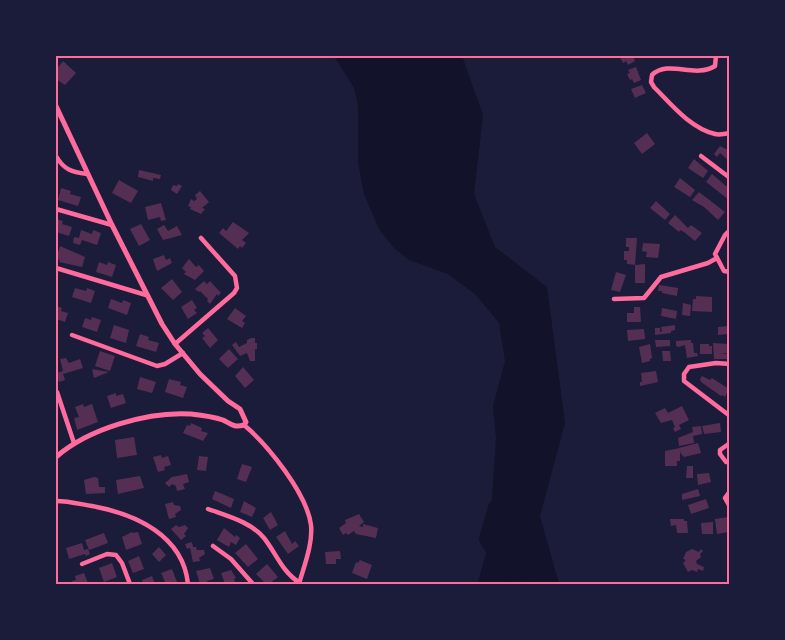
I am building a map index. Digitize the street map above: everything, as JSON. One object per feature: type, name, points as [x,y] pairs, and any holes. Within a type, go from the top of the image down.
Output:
[{"type":"street","points":[[716,56],[715,66],[707,71],[664,68],[652,75],[651,82],[680,114],[716,134],[729,133]]},
{"type":"street","points":[[56,106],[146,295],[175,344],[200,374],[228,401],[240,409],[245,418],[244,425]]},
{"type":"street","points":[[56,156],[65,169],[87,174]]},
{"type":"street","points":[[702,156],[729,178]]},
{"type":"street","points":[[56,208],[112,225]]},
{"type":"street","points":[[729,230],[715,254],[724,271],[729,272]]},
{"type":"street","points":[[175,344],[237,288],[234,276],[201,238]]},
{"type":"street","points":[[614,299],[644,297],[661,278],[717,258]]},
{"type":"street","points":[[56,268],[146,295]]},
{"type":"street","points":[[72,335],[157,366],[183,353]]},
{"type":"street","points":[[729,364],[716,363],[689,367],[684,374],[684,381],[729,416]]},
{"type":"street","points":[[57,392],[74,444]]},
{"type":"street","points":[[56,457],[74,444],[123,422],[154,416],[190,414],[222,420],[233,426],[244,425],[261,439],[273,454],[296,489],[309,515],[310,539],[300,584],[291,578],[255,529],[208,509]]},
{"type":"street","points":[[729,443],[720,450],[720,454],[726,462],[729,462]]},
{"type":"street","points":[[729,491],[725,498],[729,507]]},
{"type":"street","points":[[56,501],[106,509],[134,517],[153,527],[180,559],[185,569],[188,585]]},
{"type":"street","points":[[213,546],[231,559],[253,585]]},
{"type":"street","points":[[82,564],[107,554],[116,555],[122,562],[130,585]]},
{"type":"shaded area","points":[[334,56],[462,56],[483,115],[474,194],[495,247],[547,287],[565,423],[540,516],[559,584],[480,584],[478,582],[489,543],[496,439],[493,406],[505,361],[499,323],[476,295],[448,274],[409,260],[394,248],[379,229],[364,194],[358,162],[358,105],[354,88]]},
{"type":"building","points":[[633,56],[635,61],[628,65],[626,61],[623,63],[620,57]]},
{"type":"building","points":[[63,61],[76,73],[65,85],[56,79],[56,70]]},
{"type":"building","points":[[636,67],[641,80],[634,83],[627,74],[630,73],[628,70]]},
{"type":"building","points":[[642,85],[646,93],[635,98],[631,89]]},
{"type":"building","points":[[647,133],[655,144],[642,154],[634,143]]},
{"type":"building","points":[[720,146],[728,150],[729,148],[729,161],[720,153],[717,157],[714,154]]},
{"type":"building","points":[[694,159],[708,171],[703,178],[688,168]]},
{"type":"building","points":[[139,170],[161,175],[160,179],[153,178],[153,181],[138,177]]},
{"type":"building","points":[[712,174],[729,186],[729,200],[706,182]]},
{"type":"building","points":[[680,178],[695,190],[690,197],[674,187]]},
{"type":"building","points":[[119,180],[138,191],[131,203],[112,193]]},
{"type":"building","points":[[173,185],[182,186],[177,194],[171,190]]},
{"type":"building","points":[[61,188],[81,197],[78,206],[58,200]]},
{"type":"building","points":[[200,191],[209,202],[202,208],[205,209],[201,214],[188,206],[191,199],[194,201],[197,199],[195,195]]},
{"type":"building","points":[[699,192],[725,212],[718,220],[692,200]]},
{"type":"building","points":[[656,201],[670,214],[665,220],[650,208]]},
{"type":"building","points":[[161,203],[166,220],[161,221],[160,217],[148,220],[145,207]]},
{"type":"building","points":[[675,215],[688,228],[691,225],[702,233],[695,241],[668,223]]},
{"type":"building","points":[[56,219],[72,227],[69,236],[56,232]]},
{"type":"building","points":[[233,222],[249,233],[242,240],[246,243],[242,248],[240,246],[238,249],[219,233],[223,228],[226,231]]},
{"type":"building","points":[[141,224],[150,240],[139,246],[130,229]]},
{"type":"building","points":[[164,225],[168,231],[177,226],[182,235],[163,240],[157,229]]},
{"type":"building","points":[[81,230],[92,234],[93,230],[101,233],[97,245],[82,240],[80,245],[73,243],[74,237],[79,238]]},
{"type":"building","points":[[626,238],[637,238],[635,265],[627,264],[627,260],[624,260],[624,251],[629,251],[629,247],[626,247]]},
{"type":"building","points":[[643,243],[660,244],[658,258],[646,257],[647,252],[642,251]]},
{"type":"building","points":[[60,246],[85,257],[82,267],[59,262],[60,260],[56,259]]},
{"type":"building","points":[[164,255],[166,260],[170,258],[172,263],[157,271],[153,259]]},
{"type":"building","points":[[189,259],[196,267],[199,265],[204,271],[195,280],[184,274],[186,272],[182,268]]},
{"type":"building","points":[[99,262],[116,265],[112,277],[96,272]]},
{"type":"building","points":[[645,264],[645,283],[635,283],[635,265]]},
{"type":"building","points":[[616,272],[626,275],[620,292],[611,290]]},
{"type":"building","points":[[172,279],[182,292],[173,300],[161,288]]},
{"type":"building","points":[[204,281],[207,284],[210,281],[221,293],[218,296],[217,294],[210,304],[200,291],[195,289]]},
{"type":"building","points":[[659,285],[678,288],[677,296],[658,291]]},
{"type":"building","points":[[75,288],[95,291],[91,303],[72,297]]},
{"type":"building","points":[[696,296],[712,297],[712,312],[692,311],[693,299],[696,299]]},
{"type":"building","points":[[111,299],[131,303],[127,315],[108,308]]},
{"type":"building","points":[[192,300],[197,313],[188,319],[181,307]]},
{"type":"building","points":[[683,303],[691,305],[690,316],[682,315]]},
{"type":"building","points":[[56,306],[68,313],[65,322],[56,319]]},
{"type":"building","points":[[634,307],[640,307],[641,322],[627,322],[627,313],[634,313]]},
{"type":"building","points":[[235,308],[246,316],[242,321],[245,323],[242,328],[227,319]]},
{"type":"building","points":[[662,308],[677,311],[676,319],[661,316]]},
{"type":"building","points":[[92,317],[101,320],[97,332],[82,327],[85,318],[91,320]]},
{"type":"building","points":[[114,325],[129,330],[126,343],[110,338]]},
{"type":"building","points":[[675,325],[675,330],[671,333],[655,335],[655,328],[660,328],[660,332],[661,327]]},
{"type":"building","points":[[729,326],[729,334],[718,335],[718,327]]},
{"type":"building","points":[[208,328],[218,340],[210,348],[202,338],[205,336],[202,333]]},
{"type":"building","points":[[644,329],[645,339],[628,341],[627,330]]},
{"type":"building","points":[[140,334],[149,337],[148,340],[159,343],[156,352],[136,346]]},
{"type":"building","points":[[251,338],[255,338],[255,343],[257,343],[255,361],[250,361],[247,353],[240,356],[232,345],[236,342],[239,347]]},
{"type":"building","points":[[655,340],[670,340],[670,346],[656,347]]},
{"type":"building","points":[[691,340],[694,353],[698,356],[687,358],[685,345],[676,346],[676,341]]},
{"type":"building","points":[[713,343],[729,344],[729,353],[720,353],[729,354],[729,359],[714,359]]},
{"type":"building","points":[[650,344],[652,358],[642,363],[639,347]]},
{"type":"building","points":[[700,344],[712,346],[712,354],[700,354]]},
{"type":"building","points":[[229,349],[238,359],[228,368],[219,359]]},
{"type":"building","points":[[100,351],[115,356],[110,371],[95,366]]},
{"type":"building","points":[[662,351],[670,351],[671,361],[663,361]]},
{"type":"building","points":[[66,358],[69,363],[80,359],[83,368],[63,374],[65,380],[59,382],[56,373],[63,371],[60,359]]},
{"type":"building","points":[[243,367],[254,380],[245,388],[235,376]]},
{"type":"building","points":[[92,369],[109,372],[94,378]]},
{"type":"building","points":[[656,371],[658,382],[640,386],[641,373]]},
{"type":"building","points":[[702,376],[710,380],[712,378],[729,389],[725,397],[701,382]]},
{"type":"building","points":[[140,377],[156,382],[152,393],[137,389]]},
{"type":"building","points":[[169,379],[181,382],[180,385],[187,387],[183,398],[165,392]]},
{"type":"building","points":[[116,393],[116,396],[123,394],[126,403],[111,408],[107,396]]},
{"type":"building","points":[[83,404],[84,407],[92,404],[98,422],[77,430],[74,418],[79,417],[75,407]]},
{"type":"building","points":[[682,406],[689,420],[679,425],[681,429],[675,432],[672,420],[661,423],[655,413],[665,408],[668,413]]},
{"type":"building","points":[[191,423],[202,428],[201,431],[208,433],[203,441],[183,433],[187,425],[190,426]]},
{"type":"building","points":[[720,423],[721,432],[704,434],[702,426]]},
{"type":"building","points":[[701,426],[702,434],[693,436],[694,443],[679,446],[678,438],[693,432],[692,427]]},
{"type":"building","points":[[134,437],[137,455],[117,458],[115,440]]},
{"type":"building","points":[[698,443],[701,453],[684,457],[681,454],[679,448]]},
{"type":"building","points":[[680,448],[680,461],[677,461],[677,466],[665,466],[665,451]]},
{"type":"building","points":[[161,455],[162,458],[168,456],[171,465],[158,472],[153,457]]},
{"type":"building","points":[[199,456],[208,457],[206,471],[197,470]]},
{"type":"building","points":[[242,464],[252,467],[246,482],[237,479]]},
{"type":"building","points":[[687,466],[693,466],[693,478],[686,478]]},
{"type":"building","points":[[709,473],[711,482],[698,485],[697,474]]},
{"type":"building","points":[[187,474],[189,482],[183,484],[185,489],[177,491],[176,486],[172,484],[169,487],[165,483],[172,477]]},
{"type":"building","points":[[140,476],[144,488],[118,494],[116,480]]},
{"type":"building","points":[[98,478],[99,487],[105,487],[105,493],[86,494],[84,480]]},
{"type":"building","points":[[698,489],[700,496],[682,500],[682,494]]},
{"type":"building","points":[[215,491],[234,499],[231,508],[212,499]]},
{"type":"building","points":[[706,499],[709,508],[691,514],[688,505]]},
{"type":"building","points":[[244,501],[256,508],[252,517],[240,512]]},
{"type":"building","points":[[173,502],[174,505],[180,506],[181,510],[175,514],[176,517],[169,519],[165,504]]},
{"type":"building","points":[[271,512],[278,525],[270,530],[263,518]]},
{"type":"building","points":[[359,514],[364,522],[359,526],[363,527],[363,524],[378,528],[376,538],[356,534],[354,531],[343,535],[339,528],[346,523],[345,520]]},
{"type":"building","points":[[729,517],[729,532],[717,534],[715,519]]},
{"type":"building","points":[[670,519],[687,521],[688,533],[677,533],[676,525],[671,526]]},
{"type":"building","points":[[713,522],[713,534],[702,534],[701,523]]},
{"type":"building","points":[[176,525],[179,527],[185,525],[188,528],[184,534],[186,536],[181,540],[171,529]]},
{"type":"building","points":[[224,528],[235,537],[236,535],[240,538],[236,545],[231,542],[229,547],[217,540]]},
{"type":"building","points":[[285,531],[292,544],[295,541],[299,546],[288,554],[276,537]]},
{"type":"building","points":[[138,532],[142,544],[126,550],[122,537]]},
{"type":"building","points":[[104,533],[108,543],[89,550],[85,540]]},
{"type":"building","points":[[192,542],[193,547],[197,550],[204,550],[205,554],[199,558],[200,561],[193,562],[190,548],[187,549],[185,544]]},
{"type":"building","points":[[82,543],[84,550],[88,549],[90,554],[69,559],[66,548]]},
{"type":"building","points":[[246,544],[258,559],[248,567],[235,553]]},
{"type":"building","points":[[159,547],[166,555],[159,562],[152,554]]},
{"type":"building","points":[[692,549],[703,551],[700,554],[701,557],[696,561],[704,567],[703,571],[698,569],[697,572],[692,570],[688,572],[683,563],[686,560],[683,559],[686,552]]},
{"type":"building","points":[[340,551],[341,559],[336,559],[336,564],[326,564],[325,552]]},
{"type":"building","points":[[139,556],[144,569],[133,573],[128,561]]},
{"type":"building","points":[[360,560],[372,565],[367,579],[352,573],[356,562]]},
{"type":"building","points":[[112,563],[117,577],[104,582],[99,568]]},
{"type":"building","points":[[267,564],[278,577],[269,584],[266,584],[256,574]]},
{"type":"building","points":[[210,568],[214,579],[207,581],[208,584],[200,584],[196,571]]},
{"type":"building","points":[[172,569],[177,582],[166,584],[161,573]]},
{"type":"building","points":[[231,570],[236,578],[235,582],[225,584],[221,573]]},
{"type":"building","points":[[84,573],[88,583],[73,584],[72,581],[76,580],[75,576]]},
{"type":"building","points":[[152,576],[155,584],[139,584],[143,583],[142,580]]},
{"type":"waterway","points":[[495,508],[486,539],[499,560],[522,584]]}]
